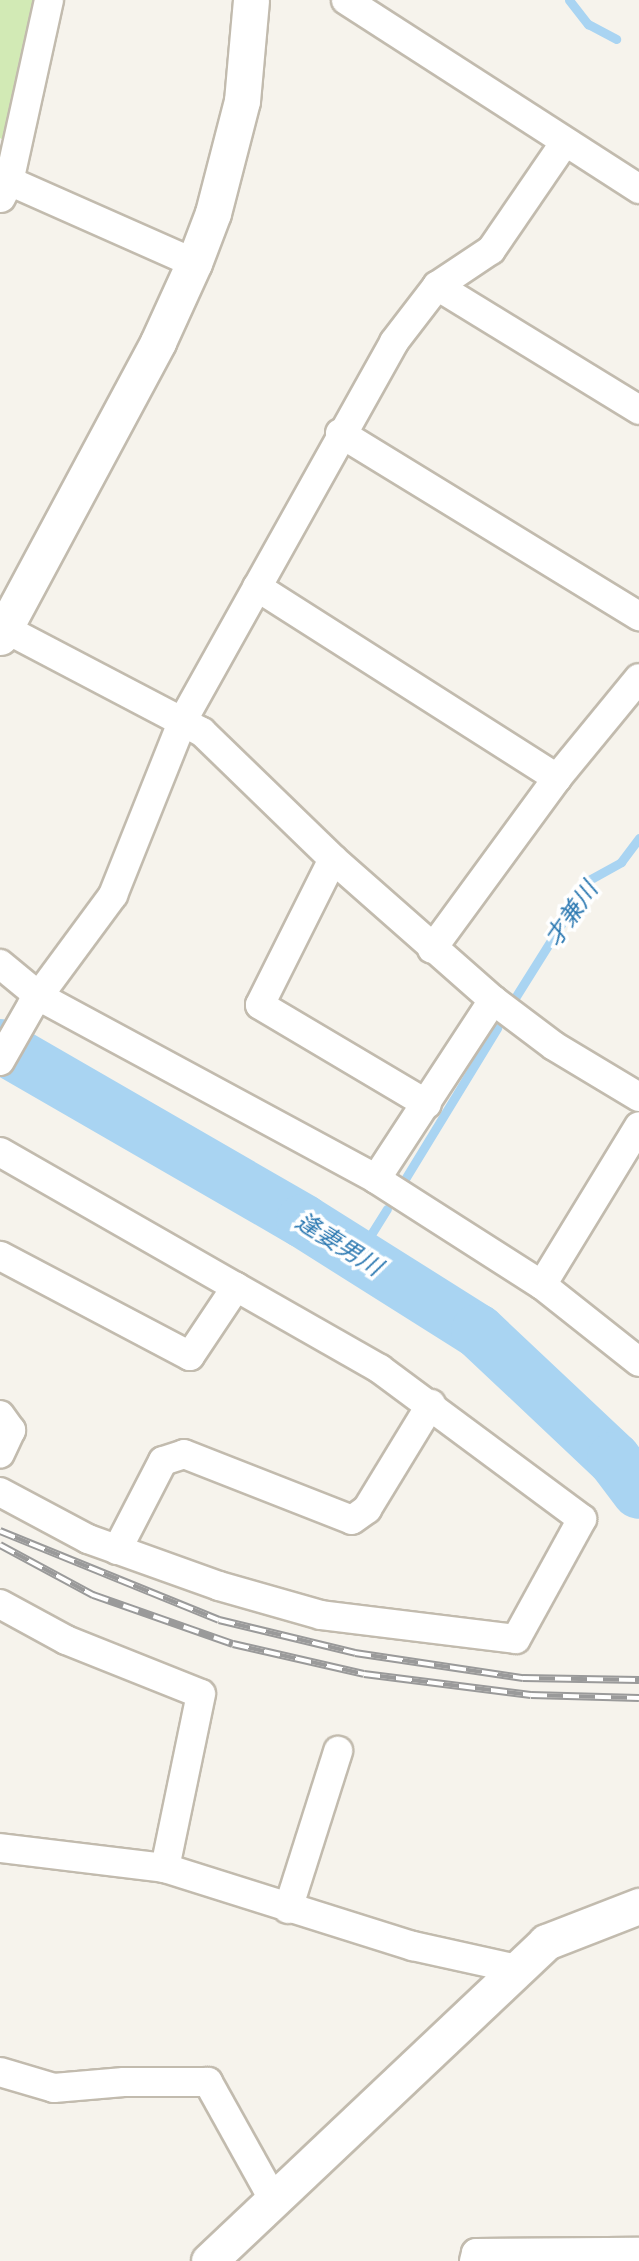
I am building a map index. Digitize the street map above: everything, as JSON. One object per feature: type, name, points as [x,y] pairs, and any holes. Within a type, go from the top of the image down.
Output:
[{"type":"street","points":[[49,0],[3,186],[194,263]]},
{"type":"street","points":[[251,0],[242,101],[213,214],[194,263],[158,342],[2,630],[202,732],[333,859],[493,1000],[554,1046],[639,1097]]},
{"type":"street","points":[[346,0],[639,189]]},
{"type":"street","points":[[0,1061],[36,1001],[113,895],[183,720],[340,433],[394,342],[437,286],[491,250],[565,142]]},
{"type":"street","points":[[437,286],[639,410]]},
{"type":"street","points":[[340,433],[639,616]]},
{"type":"street","points":[[257,587],[557,778]]},
{"type":"street","points":[[432,949],[557,778],[639,678]]},
{"type":"street","points":[[333,859],[260,1005],[427,1104]]},
{"type":"street","points":[[0,964],[36,1001],[376,1179],[542,1284],[639,1362]]},
{"type":"street","points":[[376,1179],[493,1000]]},
{"type":"street","points":[[542,1284],[639,1126]]},
{"type":"street","points":[[0,1152],[380,1369],[431,1404],[582,1519],[516,1639],[321,1615],[117,1550],[0,1492]]},
{"type":"street","points":[[0,1256],[190,1356],[236,1287]]},
{"type":"street","points":[[117,1550],[163,1461],[184,1454],[352,1520],[367,1509],[431,1404]]},
{"type":"street","points":[[0,1415],[11,1430],[0,1454]]},
{"type":"street","points":[[0,1604],[66,1640],[201,1694],[165,1868]]},
{"type":"street","points":[[288,1909],[338,1751]]},
{"type":"street","points":[[3,1854],[165,1868],[288,1909],[413,1946],[517,1969]]},
{"type":"street","points":[[209,2261],[272,2197],[546,1942],[639,1906]]},
{"type":"street","points":[[0,2072],[54,2088],[124,2082],[208,2082],[272,2197]]},
{"type":"street","points":[[474,2261],[476,2253],[639,2252]]},
{"type":"green space","points":[[0,0],[33,0],[16,129],[5,141],[0,138]]},
{"type":"waterway","name":"才兼川","points":[[569,0],[588,24],[616,39]]},
{"type":"waterway","name":"才兼川","points":[[513,1001],[589,880],[621,862],[639,838]]},
{"type":"waterway","name":"才兼川","points":[[405,1179],[497,1028]]},
{"type":"waterway","name":"逢妻男川","points":[[0,1046],[303,1221],[478,1331],[614,1459],[639,1492]]},
{"type":"waterway","name":"才兼川","points":[[348,1249],[370,1236],[387,1209]]},
{"type":"railway","points":[[0,1531],[219,1620],[355,1653],[523,1678],[639,1680]]},
{"type":"railway","points":[[0,1545],[93,1595],[233,1644],[364,1674],[531,1695],[639,1698]]}]
